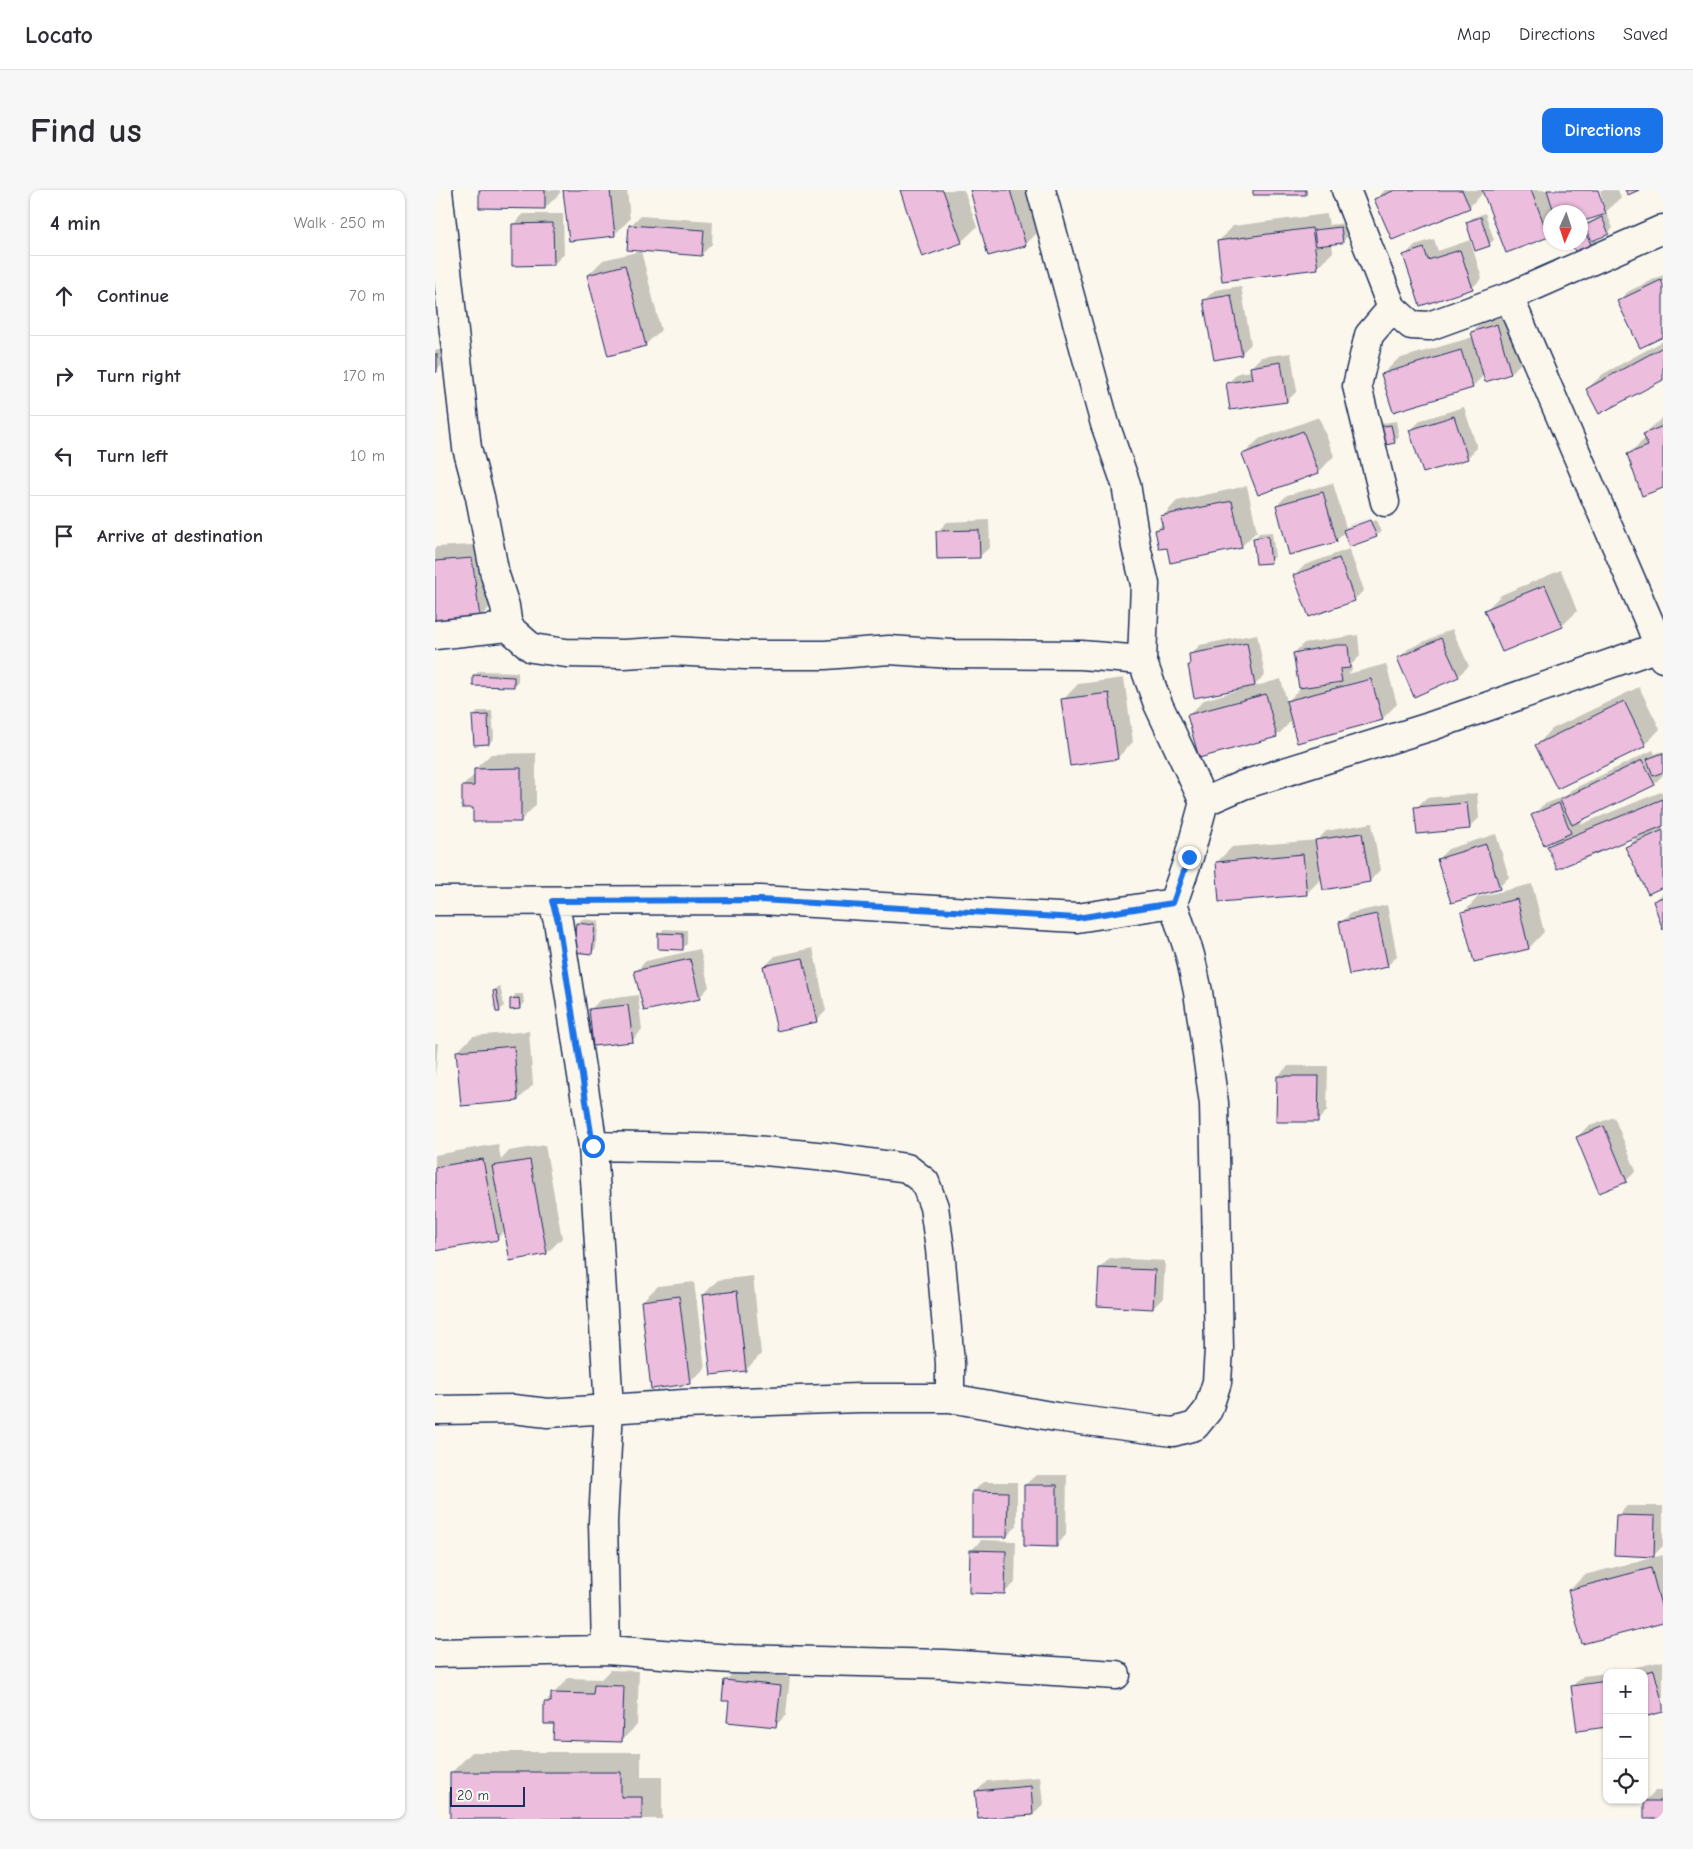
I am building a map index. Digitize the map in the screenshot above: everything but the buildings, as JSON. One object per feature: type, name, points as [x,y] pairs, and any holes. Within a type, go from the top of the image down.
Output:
[{"type":"street","points":[[438,190],[467,448],[480,497],[495,575],[505,606],[507,627],[532,648],[566,653],[625,654],[673,652],[745,655],[825,655],[889,650],[952,654],[1081,655],[1142,660]]},
{"type":"street","points":[[435,1410],[513,1409],[548,1413],[609,1408],[789,1400],[950,1398],[1056,1417],[1173,1432],[1195,1426],[1208,1410],[1217,1382],[1219,1349],[1214,1103],[1199,992],[1190,954],[1173,903],[1189,857],[1203,802],[1158,704],[1142,660],[1145,584],[1136,547],[1126,484],[1105,424],[1041,190]]},
{"type":"street","points":[[1346,190],[1392,308],[1411,325],[1429,326],[1509,297],[1663,229]]},
{"type":"street","points":[[1203,802],[1243,785],[1660,653],[1646,615],[1509,297]]},
{"type":"street","points":[[1385,502],[1357,386],[1369,335],[1392,308]]},
{"type":"street","points":[[435,635],[507,627]]},
{"type":"street","points":[[435,901],[760,900],[1077,918],[1173,903]]},
{"type":"street","points":[[552,901],[558,921],[593,1146],[609,1408],[603,1522],[606,1650]]},
{"type":"street","points":[[593,1146],[744,1148],[907,1168],[925,1182],[934,1207],[949,1346],[950,1398]]},
{"type":"street","points":[[435,1653],[606,1650],[732,1659],[944,1664],[1116,1675]]},
{"type":"route","points":[[593,1146],[558,921],[552,901],[760,900],[891,909],[1077,918],[1173,903],[1189,857]]}]
